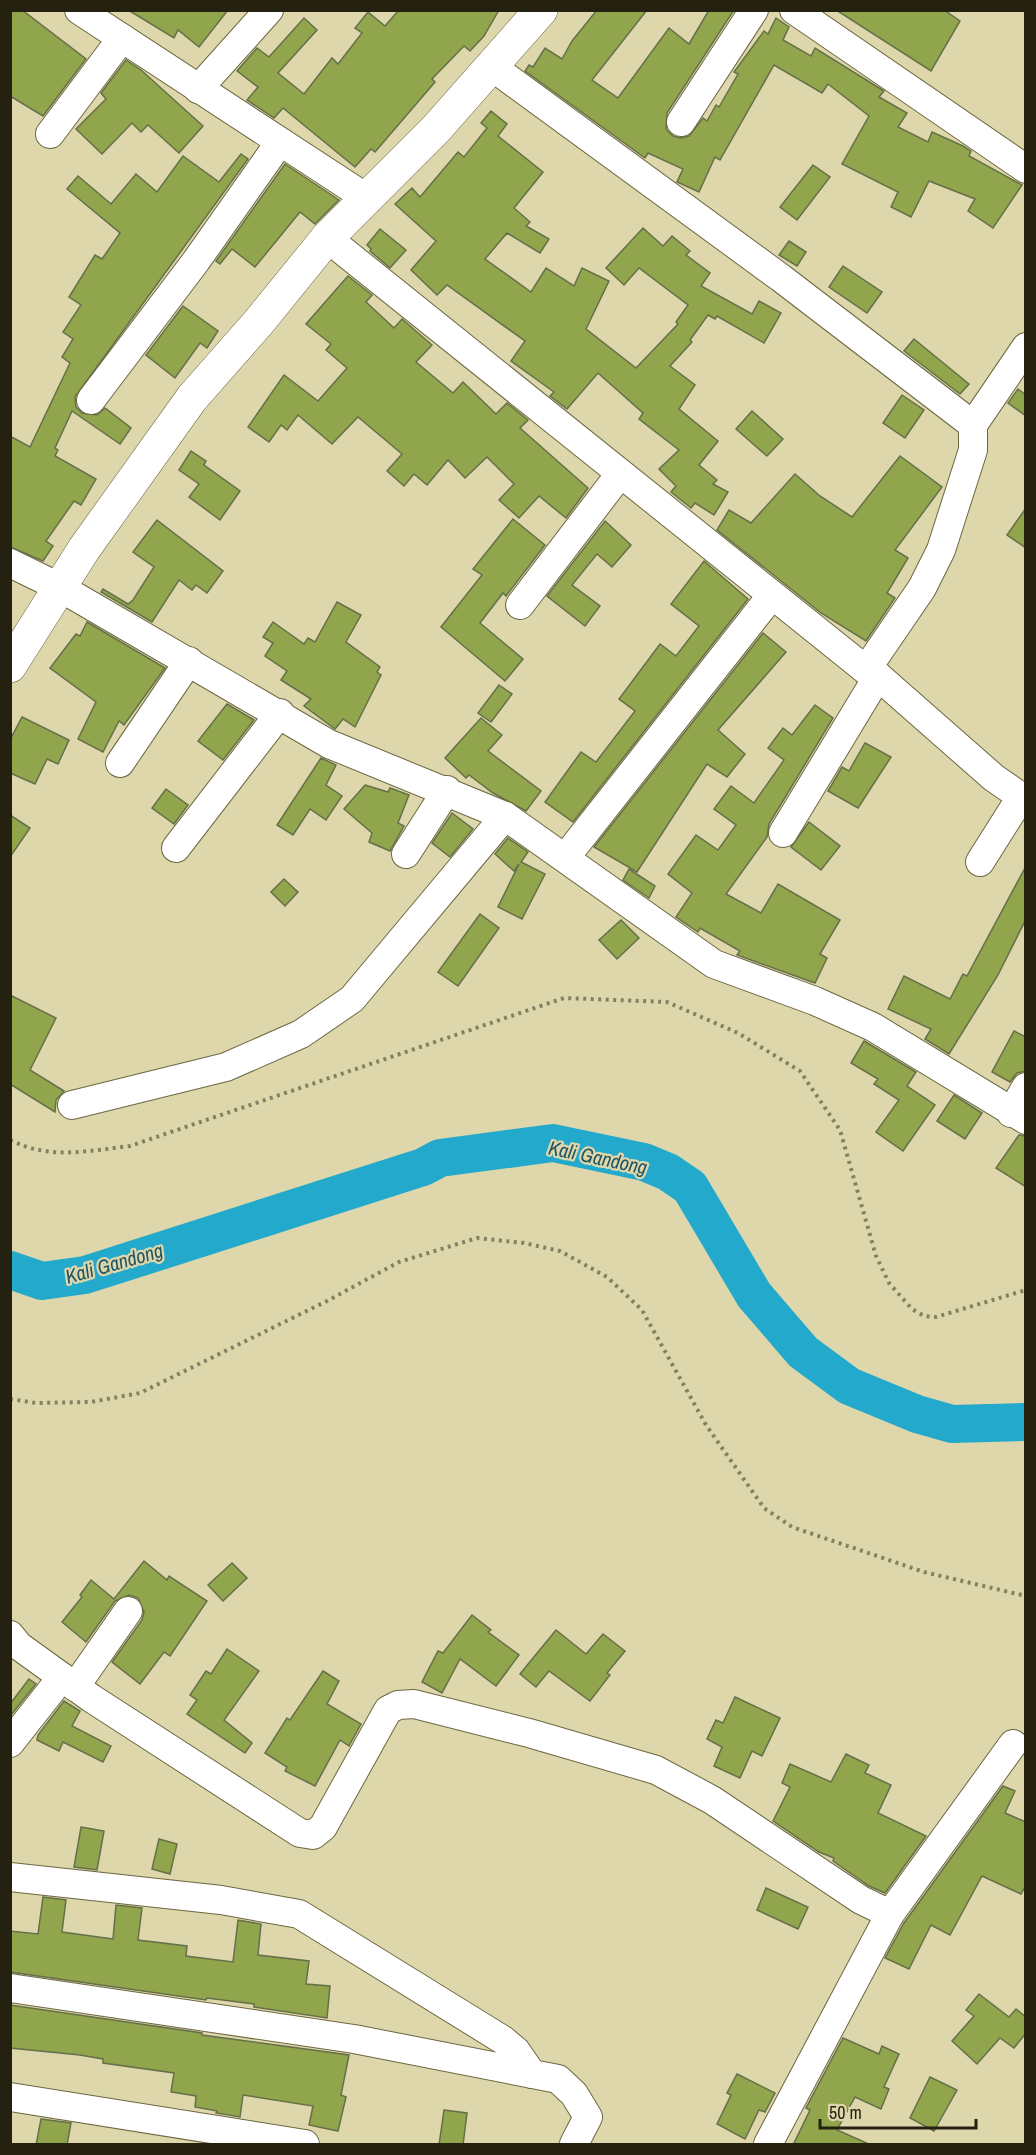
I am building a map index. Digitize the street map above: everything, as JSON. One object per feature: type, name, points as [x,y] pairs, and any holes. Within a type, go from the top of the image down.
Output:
[{"type":"main road","points":[[10,666],[59,587],[192,398],[258,323],[327,238],[365,197],[436,129],[541,10]]},
{"type":"street","points":[[79,10],[365,197]]},
{"type":"street","points":[[198,89],[269,10]]},
{"type":"street","points":[[681,122],[754,10]]},
{"type":"street","points":[[794,10],[1026,169]]},
{"type":"street","points":[[50,134],[122,39]]},
{"type":"street","points":[[491,66],[781,279],[973,425]]},
{"type":"street","points":[[91,400],[196,261],[280,142]]},
{"type":"street","points":[[327,238],[872,673],[994,778],[1023,798],[980,862]]},
{"type":"street","points":[[783,833],[922,588],[941,550],[973,450],[973,425],[1026,346]]},
{"type":"street","points":[[520,605],[620,474]]},
{"type":"street","points":[[10,563],[59,587],[329,744],[380,767],[447,790],[505,816],[714,964],[815,1001],[873,1027],[1018,1117],[1026,1087]]},
{"type":"street","points":[[565,858],[772,595]]},
{"type":"street","points":[[120,763],[189,662]]},
{"type":"street","points":[[176,848],[279,713]]},
{"type":"street","points":[[406,854],[447,790]]},
{"type":"street","points":[[72,1105],[226,1067],[301,1034],[352,999],[505,816]]},
{"type":"street","points":[[10,1743],[69,1682],[128,1611]]},
{"type":"street","points":[[10,1635],[19,1646],[69,1682],[300,1833],[314,1835],[323,1827],[388,1710],[398,1705],[414,1704],[529,1733],[656,1770],[712,1800],[861,1900],[890,1914]]},
{"type":"street","points":[[768,2145],[890,1914],[1013,1744]]},
{"type":"street","points":[[10,1877],[221,1900],[299,1914],[503,2040],[516,2051],[532,2074]]},
{"type":"street","points":[[10,1988],[354,2039],[558,2079],[574,2094],[588,2117],[574,2145]]},
{"type":"street","points":[[10,2097],[305,2145]]},
{"type":"path","points":[[10,1140],[24,1147],[56,1154],[130,1146],[564,998],[667,1002],[738,1033],[800,1071],[840,1130],[876,1256],[889,1283],[912,1309],[924,1316],[936,1317],[1026,1290]]},
{"type":"path","points":[[10,1399],[36,1403],[91,1402],[140,1393],[327,1301],[399,1262],[477,1238],[525,1243],[560,1251],[607,1277],[642,1310],[706,1425],[741,1479],[764,1508],[792,1527],[924,1572],[1026,1596]]},
{"type":"building","points":[[10,10],[22,10],[86,59],[43,116],[10,96]]},
{"type":"building","points":[[128,10],[228,10],[199,47],[178,30],[174,38]]},
{"type":"building","points":[[399,10],[499,10],[484,36],[470,51],[464,46],[432,79],[435,82],[375,152],[371,149],[355,167],[283,108],[274,118],[247,100],[258,87],[237,71],[257,48],[269,57],[304,18],[317,30],[278,73],[304,94],[332,58],[338,64],[362,33],[355,28],[368,12],[385,26]]},
{"type":"building","points":[[597,10],[647,10],[592,80],[618,98],[669,28],[689,44],[709,10],[734,10],[667,113],[666,129],[673,136],[681,138],[689,136],[703,118],[707,121],[716,105],[719,107],[738,74],[734,72],[764,31],[768,34],[776,18],[789,27],[783,40],[811,56],[815,48],[884,91],[879,97],[907,113],[898,127],[928,142],[932,132],[963,146],[971,151],[969,156],[1022,185],[993,228],[968,211],[975,199],[929,181],[911,217],[891,207],[898,192],[842,164],[869,116],[828,84],[822,93],[774,65],[720,160],[715,157],[699,192],[677,182],[683,169],[648,153],[645,158],[525,71],[529,65],[533,67],[545,48],[562,59],[572,41]]},
{"type":"building","points":[[836,10],[944,10],[960,21],[931,71]]},
{"type":"building","points":[[126,60],[141,70],[203,126],[179,153],[148,125],[141,132],[132,123],[102,154],[76,129],[106,99],[101,93]]},
{"type":"building","points":[[491,111],[507,124],[498,136],[543,172],[514,208],[530,222],[526,226],[549,239],[540,253],[507,233],[485,259],[531,292],[546,268],[574,286],[582,268],[609,281],[586,329],[636,368],[678,324],[676,322],[688,305],[639,268],[624,285],[606,268],[643,228],[663,246],[672,236],[690,251],[686,255],[710,273],[701,286],[752,314],[759,301],[781,313],[764,343],[717,316],[715,319],[708,315],[690,340],[692,342],[670,366],[695,385],[679,409],[718,441],[699,465],[717,480],[713,484],[728,492],[714,515],[695,503],[691,508],[671,492],[676,486],[659,469],[679,450],[639,419],[643,413],[598,373],[567,409],[550,396],[554,392],[511,361],[525,341],[447,285],[437,295],[411,270],[436,241],[395,204],[412,188],[420,197],[458,152],[464,157],[487,128],[481,123]]},
{"type":"building","points":[[241,154],[248,159],[75,397],[76,407],[82,413],[97,415],[105,408],[131,428],[120,444],[72,411],[55,448],[58,450],[55,456],[96,479],[81,505],[74,501],[46,541],[53,546],[43,561],[10,547],[10,436],[30,447],[70,363],[62,357],[73,339],[63,332],[81,305],[69,297],[95,255],[102,259],[120,233],[67,189],[78,176],[111,204],[136,174],[157,192],[183,156],[219,182]]},
{"type":"building","points":[[285,164],[339,200],[315,224],[300,212],[255,267],[232,249],[220,264],[216,261]]},
{"type":"building","points":[[813,165],[830,177],[797,220],[780,207]]},
{"type":"building","points":[[380,229],[406,250],[390,268],[370,251],[367,245]]},
{"type":"building","points":[[789,241],[806,252],[797,266],[779,255]]},
{"type":"building","points":[[843,266],[882,292],[867,313],[829,287]]},
{"type":"building","points":[[348,276],[372,295],[366,302],[394,328],[402,319],[432,345],[416,362],[453,393],[463,382],[496,414],[507,403],[528,420],[520,428],[588,488],[566,518],[539,496],[519,518],[499,500],[514,484],[487,457],[465,478],[448,460],[427,485],[414,474],[404,486],[387,471],[402,454],[358,417],[332,444],[298,415],[287,430],[281,425],[269,442],[248,427],[284,375],[318,401],[347,368],[326,350],[331,344],[306,324]]},
{"type":"building","points":[[183,306],[218,331],[207,348],[200,343],[175,378],[146,355]]},
{"type":"building","points":[[914,339],[969,384],[960,394],[904,351]]},
{"type":"building","points":[[1018,389],[1026,395],[1026,416],[1008,403]]},
{"type":"building","points":[[902,395],[924,410],[905,438],[883,423]]},
{"type":"building","points":[[752,411],[783,439],[767,456],[736,429]]},
{"type":"building","points":[[191,451],[206,461],[204,465],[240,491],[220,520],[189,497],[199,484],[179,470]]},
{"type":"building","points":[[900,456],[942,487],[895,550],[908,558],[887,593],[895,598],[866,641],[821,613],[717,530],[729,510],[751,523],[795,474],[820,496],[852,517]]},
{"type":"building","points":[[1026,508],[1026,548],[1007,535]]},
{"type":"building","points":[[513,519],[545,545],[506,596],[503,593],[480,623],[523,659],[505,681],[441,627],[482,575],[473,569]]},
{"type":"building","points":[[157,520],[223,571],[207,593],[196,585],[192,590],[179,580],[152,622],[101,592],[103,589],[128,604],[133,600],[154,567],[133,552]]},
{"type":"building","points":[[605,521],[631,545],[612,567],[597,554],[572,585],[600,606],[585,626],[547,596]]},
{"type":"building","points":[[704,561],[748,599],[573,822],[545,802],[581,752],[596,762],[635,711],[619,699],[660,644],[676,656],[699,626],[671,604]]},
{"type":"building","points":[[337,602],[361,615],[346,642],[380,667],[377,672],[381,675],[355,727],[343,719],[335,729],[304,706],[311,699],[281,680],[287,671],[265,656],[273,643],[263,637],[273,622],[304,644],[308,638],[315,642]]},
{"type":"building","points":[[87,622],[165,668],[124,725],[119,721],[103,752],[78,739],[96,702],[50,668],[76,634],[80,636]]},
{"type":"building","points":[[763,633],[786,652],[718,730],[745,754],[727,777],[707,764],[637,872],[594,847]]},
{"type":"building","points":[[499,685],[512,694],[491,722],[478,713]]},
{"type":"building","points":[[227,704],[254,720],[223,760],[198,741]]},
{"type":"building","points":[[815,705],[833,718],[769,824],[767,837],[726,894],[761,913],[778,884],[840,920],[820,954],[827,958],[815,983],[737,955],[740,951],[700,928],[698,932],[676,917],[692,893],[668,874],[696,835],[718,850],[736,825],[714,809],[731,786],[754,803],[784,760],[768,748],[783,728],[792,735]]},
{"type":"building","points":[[22,717],[69,740],[58,764],[47,759],[35,784],[10,773],[10,740]]},
{"type":"building","points":[[481,718],[502,735],[488,751],[541,791],[526,811],[493,793],[469,775],[466,778],[445,758]]},
{"type":"building","points":[[865,743],[891,757],[858,808],[828,791],[842,767],[849,771]]},
{"type":"building","points":[[321,758],[336,765],[326,785],[342,796],[326,820],[310,809],[293,835],[277,825]]},
{"type":"building","points":[[365,785],[388,792],[390,788],[409,795],[398,823],[404,826],[390,851],[369,842],[372,833],[344,809]]},
{"type":"building","points":[[166,789],[188,805],[174,824],[152,808]]},
{"type":"building","points":[[452,813],[473,829],[450,857],[432,843]]},
{"type":"building","points":[[10,815],[30,828],[10,857]]},
{"type":"building","points":[[809,822],[840,846],[821,870],[791,847]]},
{"type":"building","points":[[508,838],[528,852],[521,862],[545,874],[522,919],[498,907],[519,864],[514,871],[495,854]]},
{"type":"building","points":[[1026,866],[1026,919],[998,975],[949,1054],[925,1039],[931,1029],[888,1009],[904,976],[950,999],[963,974],[967,976]]},
{"type":"building","points":[[629,869],[655,886],[649,898],[623,880]]},
{"type":"building","points":[[284,879],[298,892],[285,906],[271,892]]},
{"type":"building","points":[[480,914],[499,928],[458,986],[438,972]]},
{"type":"building","points":[[621,920],[639,938],[617,959],[599,940]]},
{"type":"building","points":[[10,995],[56,1018],[30,1070],[64,1091],[56,1100],[55,1112],[10,1084]]},
{"type":"building","points":[[1014,1031],[1026,1037],[1026,1071],[1017,1073],[1010,1082],[992,1072]]},
{"type":"building","points":[[864,1041],[916,1072],[907,1086],[935,1105],[903,1151],[876,1132],[899,1100],[874,1084],[878,1079],[851,1063]]},
{"type":"building","points":[[954,1095],[982,1113],[965,1139],[937,1121]]},
{"type":"building","points":[[1019,1135],[1026,1136],[1026,1187],[996,1168]]},
{"type":"building","points":[[144,1561],[167,1580],[169,1576],[207,1601],[170,1656],[164,1652],[140,1684],[112,1662],[142,1620],[144,1612],[138,1598],[129,1595],[115,1601],[86,1642],[62,1622],[82,1597],[80,1595],[91,1580],[114,1599]]},
{"type":"building","points":[[232,1563],[247,1578],[223,1601],[208,1585]]},
{"type":"building","points":[[472,1615],[491,1630],[488,1632],[519,1655],[496,1686],[460,1659],[442,1693],[422,1682],[438,1651],[443,1653]]},
{"type":"building","points":[[556,1630],[586,1654],[603,1634],[625,1651],[607,1673],[610,1675],[590,1701],[549,1671],[536,1687],[520,1674]]},
{"type":"building","points":[[227,1649],[259,1671],[224,1720],[252,1743],[245,1753],[187,1714],[197,1700],[190,1695],[206,1671],[211,1674]]},
{"type":"building","points":[[323,1671],[339,1681],[327,1704],[361,1724],[349,1746],[340,1740],[315,1786],[285,1771],[287,1767],[265,1753],[287,1718],[290,1720]]},
{"type":"building","points":[[29,1679],[36,1684],[11,1715],[10,1704]]},
{"type":"building","points":[[735,1697],[780,1718],[762,1756],[752,1751],[740,1778],[714,1766],[722,1747],[707,1739],[716,1720],[723,1723]]},
{"type":"building","points":[[64,1701],[80,1711],[72,1726],[111,1746],[103,1762],[63,1742],[59,1751],[37,1740],[38,1735]]},
{"type":"building","points":[[846,1754],[869,1765],[865,1773],[891,1785],[878,1813],[926,1836],[885,1893],[869,1886],[833,1861],[834,1858],[819,1852],[773,1821],[790,1787],[782,1783],[790,1764],[831,1782]]},
{"type":"building","points":[[1003,1786],[1015,1791],[1005,1813],[1026,1822],[1026,1885],[1021,1894],[982,1876],[950,1935],[931,1925],[909,1969],[885,1958],[904,1923]]},
{"type":"building","points":[[81,1827],[104,1831],[97,1870],[74,1867]]},
{"type":"building","points":[[159,1839],[177,1844],[170,1874],[152,1869]]},
{"type":"building","points":[[766,1888],[808,1907],[798,1929],[757,1910]]},
{"type":"building","points":[[43,1897],[66,1900],[62,1932],[113,1939],[116,1905],[142,1908],[138,1940],[187,1946],[186,1956],[233,1962],[238,1920],[261,1924],[258,1955],[309,1961],[306,1984],[330,1986],[327,2018],[254,2007],[254,2004],[207,1998],[206,2000],[10,1972],[10,1931],[38,1934]]},
{"type":"building","points":[[979,1994],[1009,2017],[1016,2009],[1026,2017],[1026,2033],[1014,2048],[1000,2038],[977,2064],[952,2041],[974,2016],[966,2010]]},
{"type":"building","points":[[10,2005],[349,2055],[341,2095],[346,2097],[338,2131],[309,2125],[313,2106],[243,2095],[240,2117],[216,2113],[217,2111],[195,2107],[196,2096],[171,2092],[174,2073],[103,2063],[103,2059],[80,2055],[10,2048]]},
{"type":"building","points":[[843,2038],[879,2054],[882,2046],[899,2054],[884,2087],[889,2089],[881,2109],[855,2097],[837,2130],[871,2145],[793,2145],[810,2110],[806,2108]]},
{"type":"building","points":[[737,2074],[775,2093],[765,2112],[759,2110],[745,2139],[717,2124],[731,2095],[727,2093]]},
{"type":"building","points":[[930,2077],[957,2090],[934,2131],[910,2118]]},
{"type":"building","points":[[444,2110],[467,2113],[463,2145],[439,2145]]},
{"type":"building","points":[[41,2119],[71,2123],[67,2145],[36,2145]]},
{"type":"waterway","name":"Kali Gandong","points":[[10,1270],[42,1281],[85,1275],[423,1167],[440,1158],[553,1143],[644,1162],[668,1172],[690,1187],[754,1295],[803,1352],[849,1386],[917,1414],[952,1424],[1026,1422]]}]
